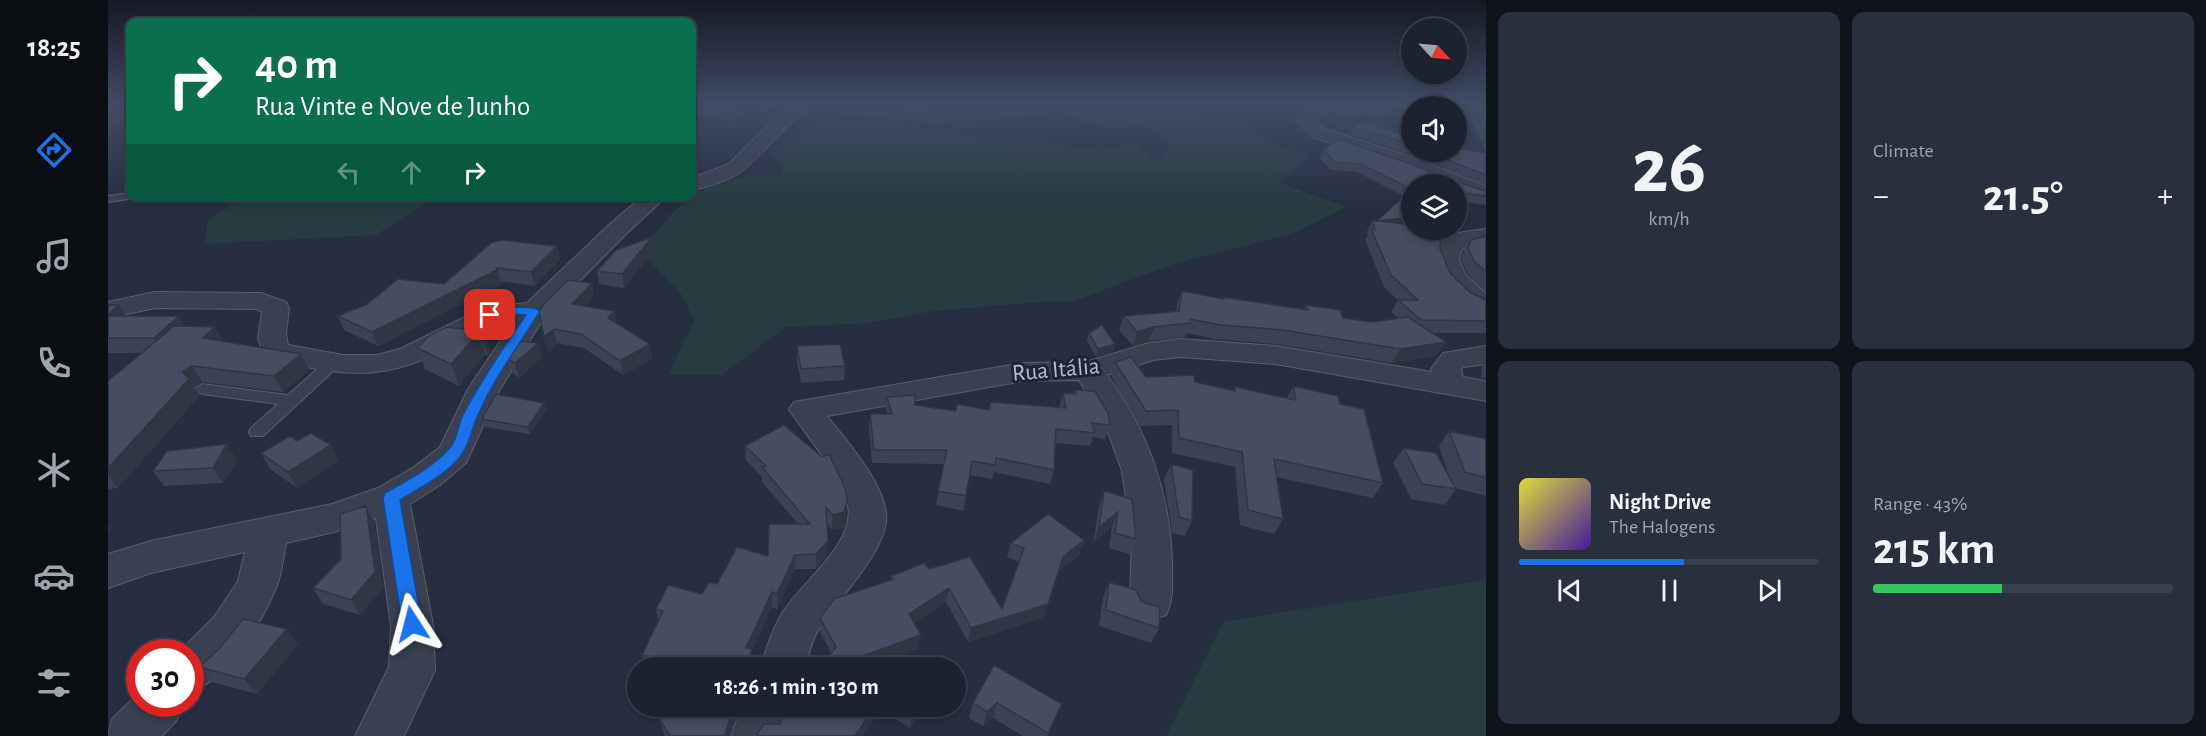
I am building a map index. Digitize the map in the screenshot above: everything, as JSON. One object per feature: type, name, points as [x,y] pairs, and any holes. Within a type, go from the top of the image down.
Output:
[{"type":"street","points":[[696,183],[715,178],[735,168],[765,137]]},
{"type":"street","points":[[1332,137],[1405,161],[1486,193]]},
{"type":"street","points":[[108,571],[151,557],[270,534],[334,518],[391,498],[427,476],[454,454],[463,439],[470,417],[484,389],[534,311],[619,228],[651,201]]},
{"type":"street","points":[[1486,236],[1454,244],[1446,261],[1462,288],[1486,306]]},
{"type":"street","points":[[108,310],[155,300],[261,301],[276,308],[276,319],[270,338],[275,351],[330,364],[374,364],[392,360],[410,355],[490,315],[513,310],[534,311]]},
{"type":"street","name":"Rua Itália","points":[[786,657],[800,622],[856,547],[865,531],[868,517],[864,500],[847,470],[805,409],[1023,372],[1088,371],[1149,352],[1181,348],[1276,355],[1486,391]]},
{"type":"street","points":[[1449,383],[1446,369],[1453,359],[1486,355]]},
{"type":"street","points":[[1088,371],[1118,414],[1144,486],[1151,537],[1151,602]]},
{"type":"street","points":[[379,736],[412,670],[412,624],[391,498]]},
{"type":"street","points":[[204,657],[230,630],[257,586],[270,534]]},
{"type":"street","points":[[129,736],[147,717]]},
{"type":"street","points":[[755,736],[762,717]]},
{"type":"lane","points":[[108,199],[126,197]]},
{"type":"lane","points":[[256,432],[330,364]]},
{"type":"lane","points":[[202,389],[291,401]]},
{"type":"green space","points":[[797,137],[985,137],[1099,149],[1136,144],[1156,161],[1172,145],[1162,137],[1263,137],[1274,145],[1310,156],[1280,183],[1347,207],[1294,233],[1174,264],[1074,301],[933,311],[870,323],[786,327],[722,375],[668,375],[694,321],[682,295],[639,250],[684,201],[696,201],[696,192],[750,175],[780,177],[783,167],[772,154]]},
{"type":"green space","points":[[238,201],[430,201],[376,235],[205,244],[207,221]]},
{"type":"green space","points":[[1486,580],[1486,736],[1166,736],[1223,622]]},
{"type":"building","points":[[1387,137],[1401,137],[1401,142]]},
{"type":"building","points":[[1339,139],[1439,174],[1401,174],[1401,184],[1361,164],[1334,162],[1324,150]]},
{"type":"building","points":[[1467,150],[1486,153],[1486,175],[1453,162],[1467,162]]},
{"type":"building","points":[[1467,185],[1486,191],[1486,196],[1467,193]]},
{"type":"building","points":[[1401,198],[1401,218],[1377,221]]},
{"type":"building","points":[[1373,220],[1401,224],[1401,240],[1441,240],[1440,249],[1450,273],[1471,293],[1486,300],[1486,321],[1421,320],[1398,300],[1418,300],[1391,275],[1371,229],[1375,230]]},
{"type":"building","points":[[1486,236],[1486,272],[1474,261],[1468,248],[1471,240]]},
{"type":"building","points":[[652,237],[622,274],[597,271],[616,250]]},
{"type":"building","points":[[501,240],[557,246],[531,272],[496,268],[497,270],[372,332],[338,316],[367,304],[398,279],[444,284],[491,243]]},
{"type":"building","points":[[568,280],[592,283],[572,304],[614,311],[608,318],[650,344],[620,361],[581,334],[554,329],[544,337],[539,311]]},
{"type":"building","points":[[1182,291],[1308,310],[1306,305],[1340,310],[1343,318],[1372,322],[1408,317],[1446,342],[1400,349],[1283,330],[1220,325],[1190,319],[1190,323],[1154,327],[1137,332],[1124,316],[1179,311]]},
{"type":"building","points":[[108,305],[119,305],[108,315]]},
{"type":"building","points":[[108,316],[179,316],[154,338],[108,338]]},
{"type":"building","points":[[1102,325],[1115,344],[1098,349],[1089,333]]},
{"type":"building","points":[[174,326],[215,327],[203,338],[301,354],[274,376],[192,366],[182,372],[189,379],[108,468],[108,381]]},
{"type":"building","points":[[446,327],[484,331],[481,335],[479,333],[451,364],[417,348],[430,335]]},
{"type":"building","points":[[520,341],[538,343],[515,363],[508,359]]},
{"type":"building","points":[[840,344],[845,366],[801,369],[797,346]]},
{"type":"building","points":[[1131,357],[1146,377],[1194,375],[1195,382],[1235,391],[1235,387],[1296,400],[1293,386],[1338,396],[1340,404],[1364,409],[1383,483],[1274,459],[1283,519],[1248,510],[1242,452],[1179,438],[1178,410],[1146,411],[1115,362]]},
{"type":"building","points":[[1075,390],[1095,391],[1108,413],[1110,425],[1092,423],[1095,433],[1056,429],[1054,470],[996,458],[995,465],[972,461],[966,496],[938,491],[947,450],[874,450],[870,414],[892,414],[887,397],[915,395],[915,405],[956,411],[957,404],[990,410],[990,402],[1066,408],[1063,393],[1076,394]]},
{"type":"building","points":[[496,394],[544,403],[528,427],[482,419]]},
{"type":"building","points":[[784,425],[822,457],[829,454],[846,490],[847,501],[844,512],[833,515],[826,507],[828,541],[816,554],[795,555],[777,594],[772,592],[746,648],[752,649],[749,657],[651,657],[642,655],[663,611],[656,609],[668,585],[702,594],[709,582],[717,584],[737,547],[768,556],[769,524],[810,524],[762,467],[766,466],[745,446]]},
{"type":"building","points":[[1449,431],[1486,439],[1486,478],[1465,472]]},
{"type":"building","points":[[311,433],[331,445],[288,472],[261,453],[290,436],[297,441]]},
{"type":"building","points":[[227,444],[213,468],[153,471],[167,451]]},
{"type":"building","points":[[1404,448],[1436,453],[1456,489],[1422,484]]},
{"type":"building","points":[[1171,464],[1193,470],[1192,521],[1179,517]]},
{"type":"building","points":[[1104,491],[1132,499],[1136,539],[1115,533],[1118,512],[1099,527]]},
{"type":"building","points":[[366,506],[375,572],[351,600],[313,588],[341,559],[340,514]]},
{"type":"building","points":[[1048,514],[1084,540],[1063,557],[1048,604],[971,628],[949,588],[909,614],[921,635],[865,655],[868,657],[828,657],[836,647],[820,618],[834,599],[894,579],[891,576],[924,563],[929,569],[970,557],[1002,609],[1024,548],[1011,543]]},
{"type":"building","points":[[1109,582],[1136,590],[1142,602],[1160,607],[1159,628],[1106,610]]},
{"type":"building","points":[[243,619],[287,629],[244,679],[204,668],[204,662],[219,649]]},
{"type":"building","points":[[994,665],[1062,704],[1048,733],[997,703],[987,712],[973,703]]},
{"type":"building","points":[[664,717],[730,717],[725,734],[722,736],[670,736],[660,720]]},
{"type":"building","points":[[782,717],[868,717],[855,736],[759,736],[757,734],[764,724],[780,724]]},
{"type":"route","points":[[412,624],[391,498],[427,476],[454,454],[463,439],[470,417],[484,389],[503,356],[534,311],[513,310],[490,315]]}]
